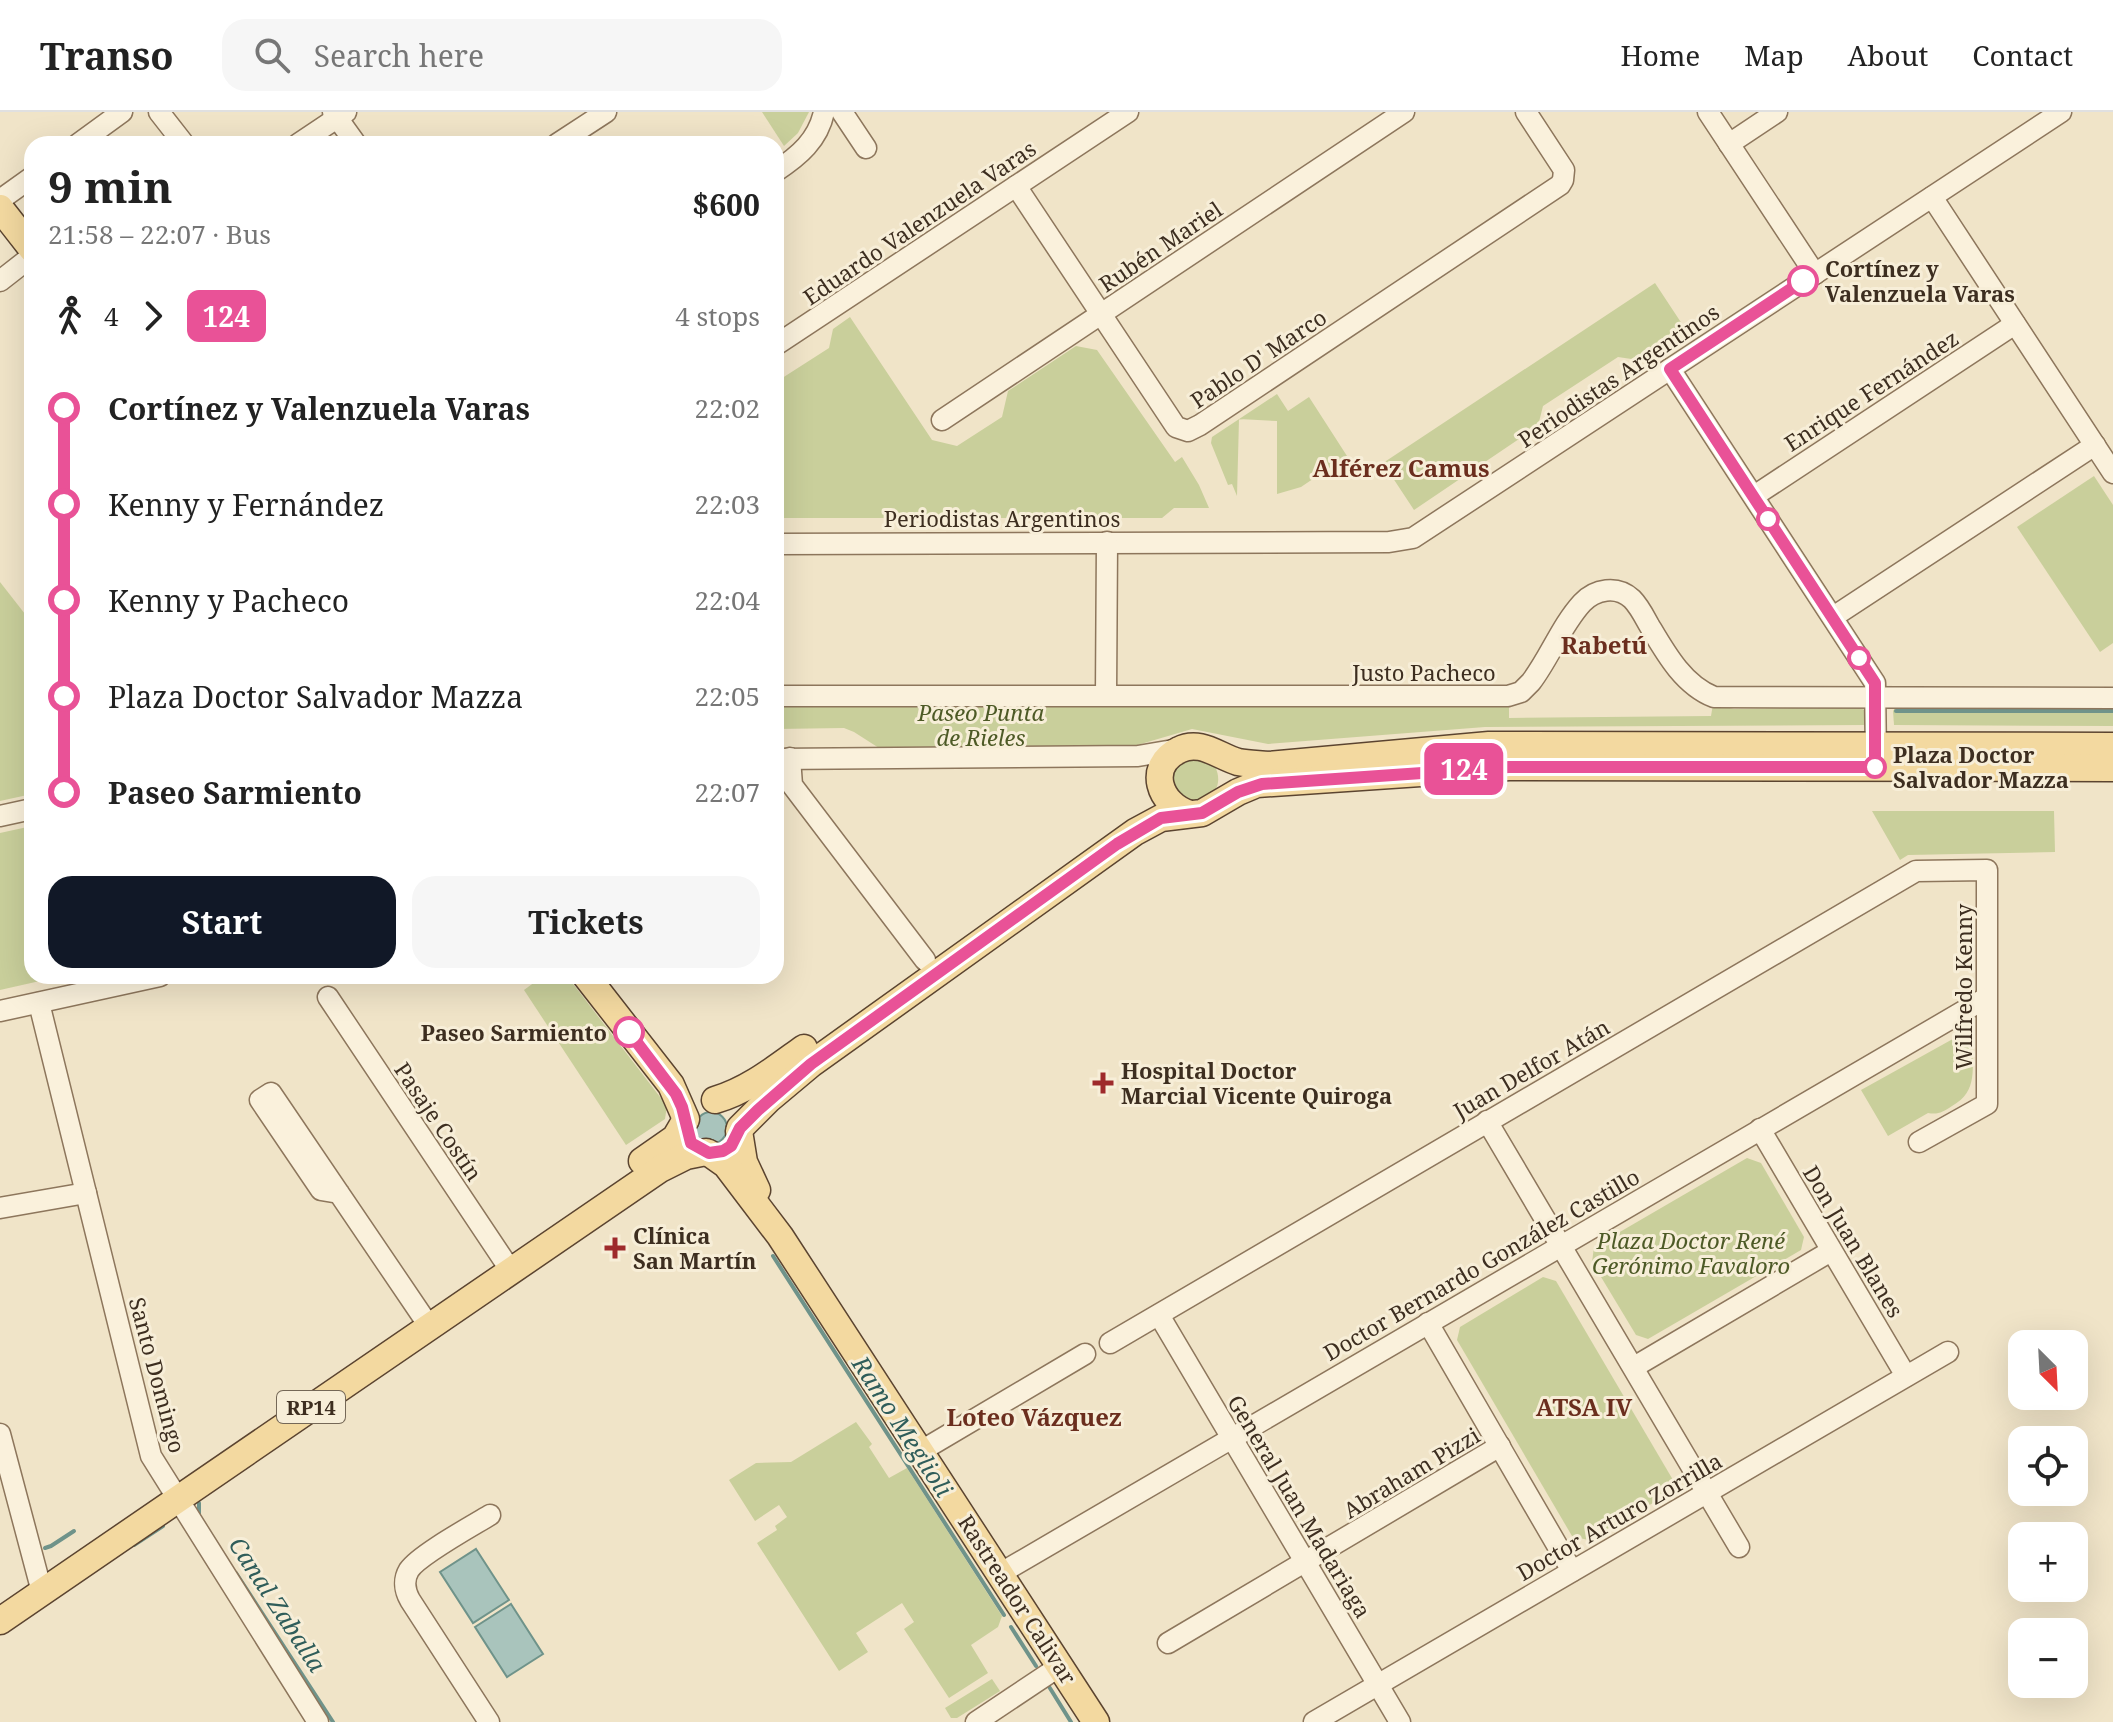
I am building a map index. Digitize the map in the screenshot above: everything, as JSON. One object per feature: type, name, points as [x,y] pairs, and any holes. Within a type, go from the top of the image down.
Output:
[{"type":"main road","points":[[0,208],[24,239]]},
{"type":"main road","points":[[686,1120],[698,1104],[742,1090],[768,1074],[1134,813],[1160,785],[1164,763],[1181,748],[1202,747],[1238,762],[1269,765],[1489,745],[1876,756],[2113,768]]},
{"type":"main road","points":[[592,984],[671,1085],[686,1120],[691,1143],[707,1153],[723,1151],[731,1146],[739,1130],[811,1064],[1117,844],[1161,818],[1202,813],[1257,784],[1474,768],[2113,746]]},
{"type":"main road","points":[[1212,751],[1226,768],[1228,780],[1220,803]]},
{"type":"main road","points":[[1160,785],[1170,804],[1190,814]]},
{"type":"main road","points":[[610,984],[689,1085],[731,1107],[736,1114],[739,1130]]},
{"type":"main road","name":"RP14","points":[[0,1621],[39,1583],[506,1264],[671,1142],[686,1120]]},
{"type":"main road","name":"Rastreador Calivar","points":[[739,1130],[744,1162],[780,1236]]},
{"type":"main road","name":"Rastreador Calivar","points":[[707,1153],[726,1165],[780,1236],[1096,1722]]},
{"type":"main road","name":"RP14","points":[[506,1264],[664,1166],[686,1156],[707,1153]]},
{"type":"main road","name":"RP14","points":[[0,1599],[39,1583]]},
{"type":"street","points":[[89,136],[122,112]]},
{"type":"street","points":[[159,112],[178,136]]},
{"type":"street","points":[[569,136],[606,112]]},
{"type":"street","points":[[784,165],[805,149],[815,135],[824,112]]},
{"type":"street","points":[[842,112],[866,148]]},
{"type":"street","name":"Eduardo Valenzuela Varas","points":[[784,340],[1128,112]]},
{"type":"street","name":"Rubén Mariel","points":[[942,420],[1404,112]]},
{"type":"street","name":"Pablo D' Marco","points":[[1016,186],[1176,427],[1188,431],[1214,417],[1554,190],[1563,180],[1561,165],[1526,112]]},
{"type":"street","points":[[1708,112],[1815,274]]},
{"type":"street","points":[[1729,144],[1777,112]]},
{"type":"street","name":"Periodistas Argentinos","points":[[784,544],[1389,542],[1413,538],[2061,112]]},
{"type":"street","points":[[309,136],[339,114],[351,136]]},
{"type":"street","points":[[0,200],[24,183]]},
{"type":"street","points":[[1932,197],[2113,473]]},
{"type":"street","points":[[0,281],[24,262]]},
{"type":"street","name":"Enrique Fernández","points":[[1754,496],[2015,324]]},
{"type":"street","points":[[1670,369],[1875,683],[1876,756]]},
{"type":"street","points":[[1833,617],[2095,445]]},
{"type":"street","points":[[1106,695],[1107,542]]},
{"type":"street","name":"Justo Pacheco","points":[[784,696],[1508,696],[1521,692],[1531,682],[1581,604],[1597,592],[1613,590],[1622,592],[1634,601],[1673,664],[1701,691],[1719,698],[2113,698]]},
{"type":"street","points":[[784,758],[1138,756],[1181,748]]},
{"type":"street","points":[[784,792],[925,960]]},
{"type":"street","points":[[0,816],[24,811]]},
{"type":"street","name":"Wilfredo Kenny","points":[[1919,1142],[1987,1104],[1987,870]]},
{"type":"street","name":"Juan Delfor Atán","points":[[1110,1343],[1916,871],[1987,870]]},
{"type":"street","points":[[0,1011],[124,984]]},
{"type":"street","name":"Pasaje Costín","points":[[328,997],[506,1264]]},
{"type":"street","name":"Doctor Bernardo González Castillo","points":[[1001,1573],[1986,998]]},
{"type":"street","name":"Santo Domingo","points":[[39,1003],[151,1456],[318,1722]]},
{"type":"street","points":[[339,1193],[321,1190],[260,1100],[271,1093],[425,1319]]},
{"type":"street","points":[[1487,1121],[1739,1547]]},
{"type":"street","name":"Don Juan Blanes","points":[[1760,1129],[1906,1376]]},
{"type":"street","points":[[0,1208],[86,1193]]},
{"type":"street","points":[[1634,1367],[1831,1251]]},
{"type":"street","name":"General Juan Madariaga","points":[[1159,1315],[1400,1722]]},
{"type":"street","points":[[1428,1323],[1572,1571]]},
{"type":"street","name":"Doctor Arturo Zorrilla","points":[[1314,1722],[1948,1352]]},
{"type":"street","points":[[921,1451],[1085,1354]]},
{"type":"street","points":[[0,1434],[39,1583]]},
{"type":"street","name":"Abraham Pizzi","points":[[1168,1643],[1500,1446]]},
{"type":"street","points":[[489,1722],[410,1600],[405,1579],[419,1560],[490,1515]]},
{"type":"street","points":[[976,1722],[1060,1666]]},
{"type":"green space","points":[[762,112],[809,112],[798,133],[784,146],[784,136],[778,136]]},
{"type":"green space","points":[[1655,283],[1686,330],[1638,360],[1618,357],[1543,406],[1538,426],[1414,510],[1383,463]]},
{"type":"green space","points":[[850,317],[932,440],[957,446],[1002,417],[1008,391],[1076,346],[1097,350],[1175,462],[1182,457],[1209,508],[1174,508],[1162,518],[784,518],[784,377],[829,348],[833,329]]},
{"type":"green space","points":[[1277,394],[1288,411],[1309,397],[1347,456],[1301,487],[1277,494],[1277,421],[1239,419]]},
{"type":"green space","points":[[1239,419],[1237,496],[1232,484],[1228,485],[1211,443],[1212,437]]},
{"type":"green space","points":[[2094,476],[2113,505],[2113,643],[2100,652],[2017,527]]},
{"type":"green space","points":[[0,582],[24,613],[24,796],[0,801]]},
{"type":"green space","name":"Paseo Punta de Rieles","points":[[784,702],[1509,704],[1509,718],[1711,716],[1713,704],[1734,709],[1860,707],[1865,711],[1865,725],[1485,727],[1268,744],[1192,729],[1134,746],[879,748],[844,728],[784,729]]},
{"type":"green space","points":[[1896,706],[2113,707],[2113,726],[1894,725],[1893,711]]},
{"type":"green space","points":[[1193,756],[1215,766],[1217,786],[1206,802],[1183,803],[1170,776],[1173,768]]},
{"type":"green space","name":"Plaza Doctor Salvador Mazza","points":[[1872,811],[2054,811],[2055,852],[1908,855],[1900,860]]},
{"type":"green space","points":[[24,828],[24,984],[27,984],[0,990],[0,833]]},
{"type":"green space","name":"Paseo Sarmiento","points":[[532,984],[573,984],[667,1106],[665,1119],[626,1145],[524,990]]},
{"type":"green space","points":[[1960,1035],[1972,1040],[1973,1069],[1967,1093],[1946,1110],[1928,1113],[1888,1136],[1861,1090]]},
{"type":"green space","name":"Plaza Doctor René Gerónimo Favaloro","points":[[1747,1158],[1761,1163],[1804,1237],[1801,1250],[1648,1339],[1636,1335],[1592,1262],[1594,1247]]},
{"type":"green space","points":[[1543,1277],[1556,1281],[1673,1480],[1667,1495],[1588,1540],[1572,1536],[1457,1340],[1460,1327]]},
{"type":"green space","points":[[856,1422],[872,1444],[869,1447],[889,1478],[907,1468],[1002,1616],[998,1627],[971,1645],[988,1673],[949,1698],[904,1629],[914,1622],[902,1603],[856,1633],[868,1652],[839,1671],[757,1543],[777,1530],[775,1526],[787,1517],[779,1505],[755,1521],[729,1480],[756,1463],[791,1462]]},
{"type":"green space","points":[[992,1679],[1000,1691],[957,1718],[951,1718],[945,1708]]},
{"type":"water","points":[[711,1112],[722,1117],[727,1128],[722,1139],[711,1144],[700,1139],[695,1128],[700,1117]]},
{"type":"water","points":[[476,1549],[509,1600],[473,1623],[440,1572]]},
{"type":"water","points":[[511,1604],[543,1654],[507,1677],[475,1627]]},
{"type":"waterway","points":[[1896,711],[2113,711]]},
{"type":"waterway","name":"Ramo Meglioli","points":[[773,1256],[1004,1615]]},
{"type":"waterway","name":"Canal Zaballa","points":[[199,1503],[199,1515]]},
{"type":"waterway","points":[[134,1545],[163,1526]]},
{"type":"waterway","points":[[45,1548],[74,1531]]},
{"type":"waterway","name":"Canal Zaballa","points":[[236,1573],[333,1722]]},
{"type":"waterway","name":"Ramo Meglioli","points":[[1011,1627],[1036,1666]]},
{"type":"waterway","name":"Ramo Meglioli","points":[[1048,1685],[1071,1722]]},
{"type":"bus line","name":"124","points":[[629,1032],[671,1085],[682,1107],[691,1143],[698,1149],[715,1153],[731,1146],[740,1128],[811,1064],[1117,844],[1161,818],[1202,813],[1257,784],[1509,767],[1875,767],[1875,683],[1670,369],[1803,281]]},
{"type":"place","name":"Cortínez y Valenzuela Varas","points":[[1803,281]]},
{"type":"place","name":"Plaza Doctor Salvador Mazza","points":[[1875,767]]},
{"type":"place","name":"Paseo Sarmiento","points":[[629,1032]]},
{"type":"place","name":"Hospital Doctor Marcial Vicente Quiroga","points":[[1103,1083]]},
{"type":"place","name":"Clínica San Martín","points":[[615,1248]]},
{"type":"district","name":"Alférez Camus","points":[[1401,467]]},
{"type":"district","name":"Rabetú","points":[[1604,644]]},
{"type":"district","name":"ATSA IV","points":[[1584,1406]]},
{"type":"district","name":"Loteo Vázquez","points":[[1034,1416]]}]
